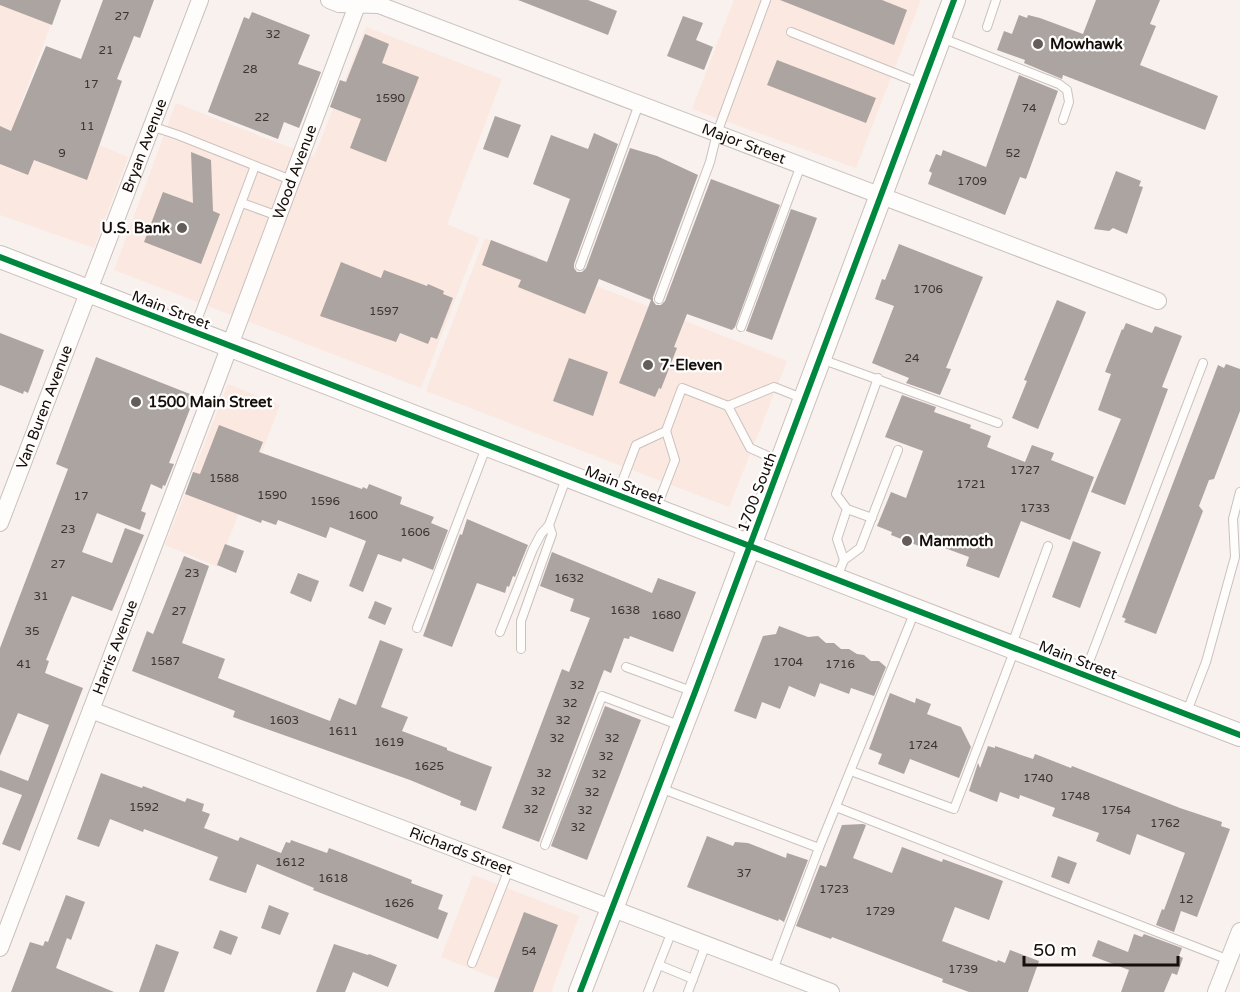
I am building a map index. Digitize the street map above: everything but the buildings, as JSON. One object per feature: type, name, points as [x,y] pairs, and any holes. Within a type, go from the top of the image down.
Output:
[{"type":"street","name":"Bryan Avenue","points":[[88,291],[200,0]]},
{"type":"street","name":"Major Street","points":[[329,0],[339,4],[358,2],[379,5],[1158,301]]},
{"type":"street","name":"1700 South","points":[[580,992],[954,0]]},
{"type":"street","name":"Wood Avenue","points":[[229,345],[358,2]]},
{"type":"street","name":"Main Street","points":[[0,257],[749,546],[840,570],[915,610],[1240,735]]},
{"type":"street","name":"Van Buren Avenue","points":[[0,523],[88,291]]},
{"type":"street","name":"Harris Avenue","points":[[0,948],[229,345]]},
{"type":"street","name":"Richards Street","points":[[91,710],[831,992]]},
{"type":"street","points":[[1216,992],[1240,931]]},
{"type":"lane","points":[[659,299],[710,162],[717,133],[766,0]]},
{"type":"lane","points":[[987,27],[996,0]]},
{"type":"lane","points":[[791,32],[923,84]]},
{"type":"lane","points":[[940,37],[1059,84],[1067,90],[1069,102],[1063,120]]},
{"type":"lane","points":[[580,266],[639,104]]},
{"type":"lane","points":[[151,126],[291,180]]},
{"type":"lane","points":[[741,327],[801,165]]},
{"type":"lane","points":[[193,332],[255,166]]},
{"type":"lane","points":[[242,203],[278,216]]},
{"type":"lane","points":[[819,358],[998,423]]},
{"type":"lane","points":[[1084,675],[1203,363]]},
{"type":"lane","points":[[872,518],[847,509],[836,494],[878,378]]},
{"type":"lane","points":[[728,406],[774,387],[805,399]]},
{"type":"lane","points":[[656,510],[675,460],[666,431],[682,388],[728,406],[750,448],[781,462]]},
{"type":"lane","points":[[617,495],[636,445],[666,431]]},
{"type":"lane","points":[[417,628],[488,445]]},
{"type":"lane","points":[[840,570],[860,548],[898,450]]},
{"type":"lane","points":[[500,632],[533,549],[549,525],[567,476]]},
{"type":"lane","points":[[1186,714],[1206,662],[1235,557],[1233,519],[1240,492]]},
{"type":"lane","points":[[840,570],[837,539],[847,509]]},
{"type":"lane","points":[[521,649],[521,621],[552,534],[549,525]]},
{"type":"lane","points":[[850,771],[954,809],[1048,546]]},
{"type":"lane","points":[[773,970],[819,848],[915,610]]},
{"type":"lane","points":[[626,667],[695,692]]},
{"type":"lane","points":[[545,845],[602,696],[682,726]]},
{"type":"lane","points":[[658,788],[819,848]]},
{"type":"lane","points":[[836,807],[1229,960]]},
{"type":"lane","points":[[472,963],[509,869]]},
{"type":"lane","points":[[648,992],[672,932]]},
{"type":"lane","points":[[688,992],[706,944]]},
{"type":"lane","points":[[659,965],[693,979]]},
{"type":"shaded area","points":[[0,0],[60,0],[18,111],[128,157],[94,248],[0,215]]},
{"type":"shaded area","points":[[734,0],[921,0],[856,168],[692,109]]},
{"type":"shaded area","points":[[366,27],[502,79],[447,224],[479,238],[421,388],[114,270],[176,103],[314,157]]},
{"type":"shaded area","points":[[485,238],[537,256],[535,262],[787,361],[729,507],[426,391]]},
{"type":"shaded area","points":[[228,384],[280,405],[218,567],[165,545]]},
{"type":"shaded area","points":[[473,875],[579,916],[551,992],[531,992],[441,957]]},
{"type":"cycle path","points":[[580,992],[954,0]]},
{"type":"cycle path","points":[[0,257],[1240,735]]},
{"type":"place","name":"Mowhawk","points":[[1038,44]]},
{"type":"place","name":"U.S. Bank","points":[[182,228]]},
{"type":"place","name":"7-Eleven","points":[[648,365]]},
{"type":"place","name":"1500 Main Street","points":[[136,402]]},
{"type":"place","name":"Mammoth","points":[[907,541]]}]
